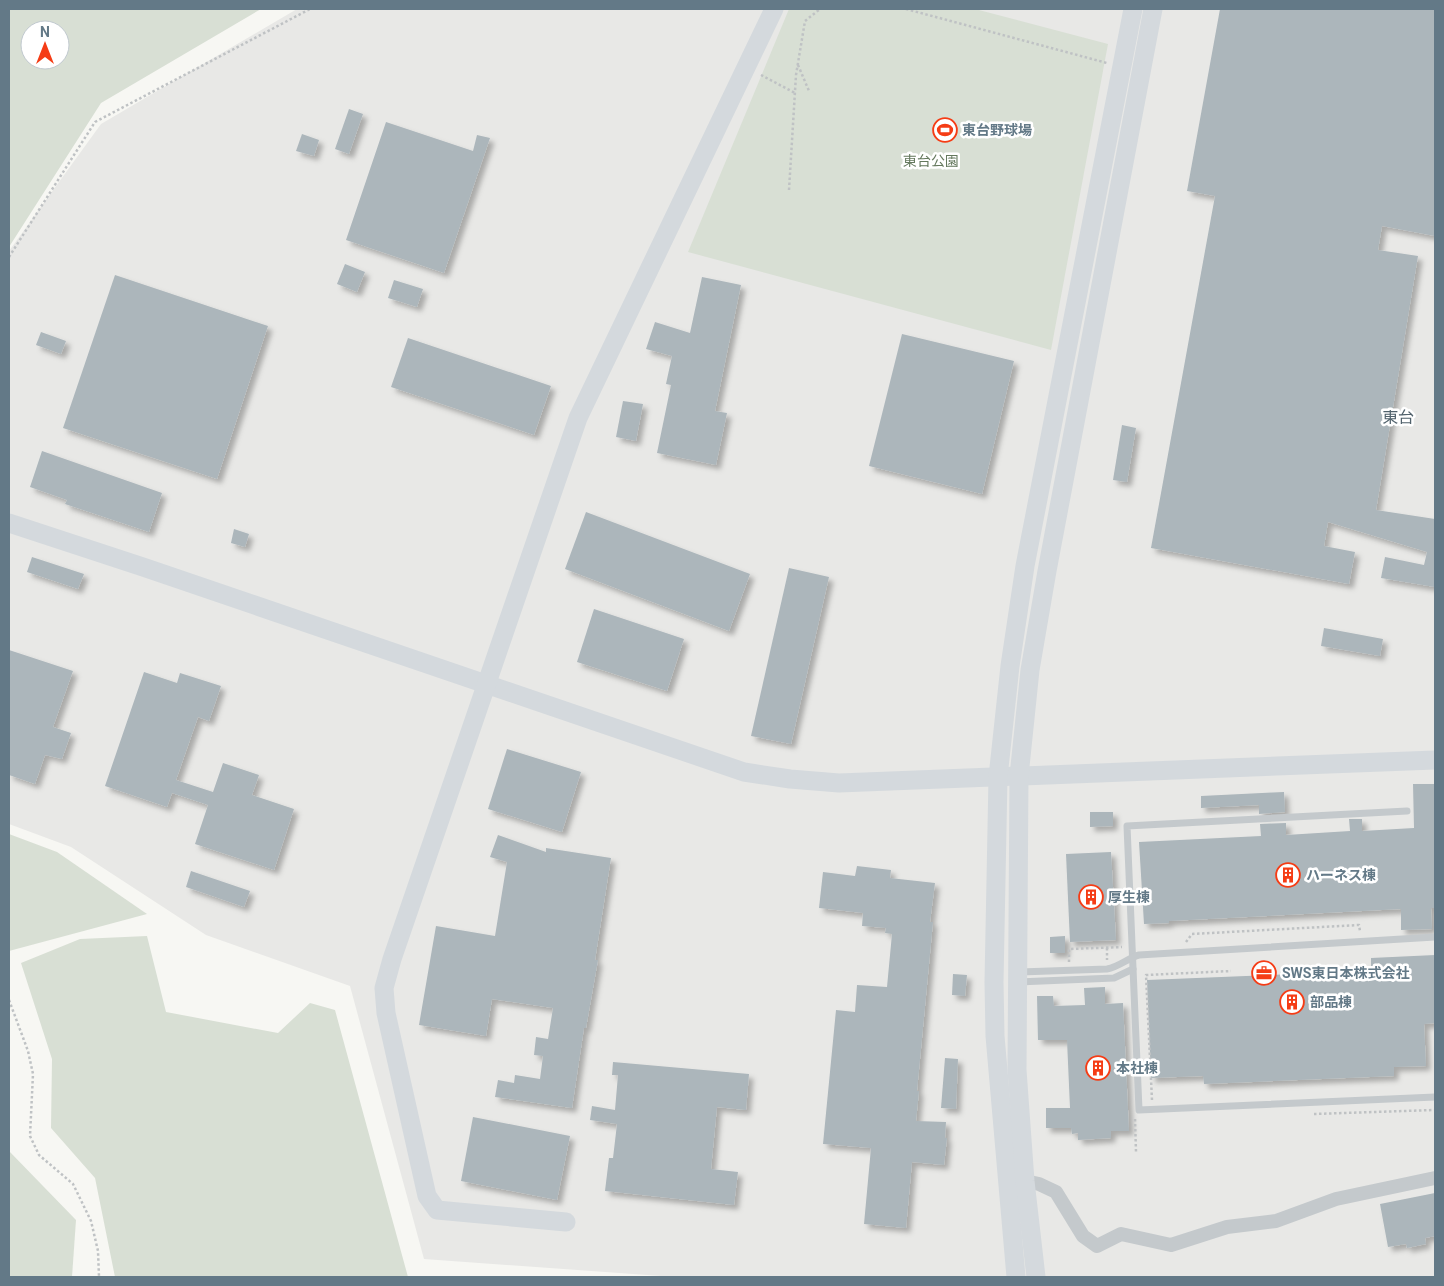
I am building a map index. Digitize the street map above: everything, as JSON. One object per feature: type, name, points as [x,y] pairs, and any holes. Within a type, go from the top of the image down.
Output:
[{"type":"street","points":[[566,1222],[436,1210],[427,1196],[386,1013],[384,988],[392,959],[578,418],[774,9]]},
{"type":"street","points":[[1016,1277],[995,1036],[994,982],[998,777],[1010,666],[1025,566],[1133,9]]},
{"type":"street","points":[[1036,1277],[1025,1181],[1017,1070],[1019,776],[1030,670],[1047,571],[1153,9]]},
{"type":"street","points":[[9,523],[153,570],[744,772],[790,779],[839,783],[1435,760]]},
{"type":"street","points":[[1025,1181],[1040,1184],[1056,1192],[1083,1236],[1096,1246],[1121,1234],[1171,1245],[1227,1227],[1276,1221],[1336,1199],[1435,1178]]},
{"type":"lane","points":[[1406,811],[1127,826],[1139,1110],[1435,1097]]},
{"type":"lane","points":[[1018,977],[1114,968],[1139,955],[1435,937]]},
{"type":"lane","points":[[1018,977],[1114,978],[1133,969]]},
{"type":"path","points":[[9,257],[95,122],[310,9]]},
{"type":"path","points":[[789,190],[795,93],[805,20],[820,9]]},
{"type":"path","points":[[906,9],[1105,62]]},
{"type":"path","points":[[798,64],[809,90]]},
{"type":"path","points":[[746,67],[795,93]]},
{"type":"path","points":[[1185,943],[1192,934],[1359,925],[1360,936]]},
{"type":"path","points":[[1107,947],[1107,964]]},
{"type":"path","points":[[1061,963],[1069,963],[1069,948],[1124,947]]},
{"type":"path","points":[[1159,1100],[1152,1100],[1146,975],[1232,971]]},
{"type":"path","points":[[9,1000],[28,1051],[33,1074],[30,1136],[39,1155],[73,1184],[91,1221],[98,1251],[99,1277]]},
{"type":"shaded area","points":[[297,9],[1435,9],[1435,1277],[675,1277],[424,1259],[350,986],[206,935],[71,847],[9,824],[9,251],[101,124]]},
{"type":"green space","points":[[9,9],[261,9],[101,103],[9,247]]},
{"type":"green space","name":"東台公園","points":[[789,9],[975,9],[1108,44],[1051,350],[688,252]]},
{"type":"green space","points":[[9,834],[57,852],[147,914],[9,951]]},
{"type":"green space","points":[[147,936],[166,1012],[278,1033],[310,1003],[335,1010],[408,1277],[115,1277],[95,1178],[51,1128],[52,1059],[21,963],[80,939]]},
{"type":"green space","points":[[9,1151],[76,1220],[72,1277],[9,1277]]},
{"type":"building","points":[[1220,9],[1435,9],[1435,236],[1382,226],[1378,250],[1418,256],[1376,510],[1435,519],[1435,587],[1381,578],[1385,557],[1424,565],[1427,552],[1328,522],[1324,546],[1355,552],[1349,584],[1151,548],[1215,196],[1187,191]]},
{"type":"building","points":[[349,109],[363,114],[349,154],[335,149]]},
{"type":"building","points":[[386,122],[473,151],[477,135],[490,138],[444,273],[346,240]]},
{"type":"building","points":[[302,134],[319,140],[314,156],[296,151]]},
{"type":"building","points":[[345,264],[365,272],[357,292],[337,284]]},
{"type":"building","points":[[115,275],[268,326],[217,479],[63,428]]},
{"type":"building","points":[[702,277],[741,285],[715,411],[727,413],[716,465],[657,453],[671,385],[666,384],[672,356],[646,349],[655,322],[690,333]]},
{"type":"building","points":[[394,280],[423,289],[417,307],[388,298]]},
{"type":"building","points":[[41,332],[66,341],[61,354],[36,345]]},
{"type":"building","points":[[902,334],[1014,361],[982,494],[869,466]]},
{"type":"building","points":[[408,338],[551,386],[534,435],[391,387]]},
{"type":"building","points":[[623,401],[643,404],[636,441],[616,437]]},
{"type":"building","points":[[1122,425],[1136,428],[1127,482],[1113,480]]},
{"type":"building","points":[[42,451],[162,493],[149,532],[65,504],[67,500],[30,487]]},
{"type":"building","points":[[586,512],[750,574],[729,631],[565,569]]},
{"type":"building","points":[[234,529],[249,534],[245,547],[231,543]]},
{"type":"building","points":[[32,557],[84,574],[78,589],[27,572]]},
{"type":"building","points":[[789,568],[829,577],[791,744],[751,736]]},
{"type":"building","points":[[594,609],[684,639],[667,691],[577,662]]},
{"type":"building","points":[[1324,628],[1383,639],[1380,656],[1321,646]]},
{"type":"building","points":[[9,650],[73,671],[53,727],[71,733],[62,759],[45,755],[35,784],[9,775]]},
{"type":"building","points":[[144,672],[177,683],[180,673],[221,686],[209,721],[198,717],[176,780],[213,792],[223,763],[259,775],[252,795],[294,809],[274,870],[195,844],[208,805],[172,793],[167,807],[105,786]]},
{"type":"building","points":[[507,749],[581,772],[562,832],[488,809]]},
{"type":"building","name":"ハーネス棟","points":[[1413,784],[1435,784],[1435,908],[1431,908],[1432,929],[1401,930],[1401,909],[1169,921],[1169,923],[1144,924],[1139,842],[1261,836],[1260,824],[1286,823],[1286,835],[1350,831],[1349,819],[1362,819],[1362,831],[1414,828]]},
{"type":"building","points":[[1284,792],[1285,812],[1259,814],[1259,805],[1201,808],[1201,796]]},
{"type":"building","points":[[1090,812],[1113,812],[1113,826],[1090,827]]},
{"type":"building","points":[[498,835],[546,852],[546,848],[611,858],[595,960],[598,960],[586,1028],[584,1028],[572,1108],[495,1097],[498,1080],[514,1083],[515,1075],[540,1079],[543,1056],[534,1055],[536,1037],[548,1039],[553,1008],[492,999],[486,1036],[419,1025],[436,926],[495,936],[507,862],[490,857]]},
{"type":"building","name":"厚生棟","points":[[1111,852],[1116,940],[1070,942],[1066,854]]},
{"type":"building","points":[[857,866],[891,870],[890,878],[935,883],[930,922],[933,922],[917,1091],[919,1091],[916,1121],[946,1122],[945,1138],[947,1138],[944,1165],[912,1162],[906,1228],[864,1224],[871,1148],[823,1144],[836,1010],[855,1012],[857,985],[887,987],[892,934],[885,933],[886,928],[862,926],[863,913],[819,908],[823,872],[855,876]]},
{"type":"building","points":[[191,871],[250,891],[244,907],[186,887]]},
{"type":"building","points":[[1065,936],[1065,953],[1050,953],[1050,937]]},
{"type":"building","name":"部品棟","points":[[1435,955],[1435,1023],[1424,1024],[1426,1066],[1394,1067],[1394,1076],[1204,1084],[1203,1076],[1151,1078],[1147,980],[1371,971],[1371,958]]},
{"type":"building","points":[[953,974],[967,975],[965,996],[952,995]]},
{"type":"building","name":"本社棟","points":[[1105,987],[1105,1004],[1123,1003],[1129,1131],[1111,1131],[1111,1138],[1078,1140],[1078,1133],[1072,1134],[1071,1128],[1046,1128],[1046,1108],[1070,1108],[1067,1040],[1038,1040],[1037,996],[1053,996],[1054,1006],[1085,1005],[1084,988]]},
{"type":"building","points":[[945,1058],[958,1059],[956,1109],[941,1108]]},
{"type":"building","points":[[613,1062],[749,1074],[746,1110],[717,1107],[711,1169],[738,1172],[734,1205],[605,1191],[609,1158],[613,1158],[617,1124],[590,1120],[592,1106],[615,1110],[618,1075],[612,1075]]},
{"type":"building","points":[[473,1117],[570,1136],[557,1200],[461,1181]]},
{"type":"building","points":[[1435,1193],[1435,1236],[1425,1238],[1426,1244],[1407,1248],[1406,1244],[1388,1247],[1380,1204]]},
{"type":"place","name":"東台野球場","points":[[945,130]]},
{"type":"place","name":"ハーネス棟","points":[[1288,875]]},
{"type":"place","name":"厚生棟","points":[[1091,897]]},
{"type":"place","name":"SWS東日本株式会社","points":[[1264,973]]},
{"type":"place","name":"部品棟","points":[[1292,1002]]},
{"type":"place","name":"本社棟","points":[[1098,1068]]},
{"type":"district","name":"東台","points":[[1398,417]]}]
